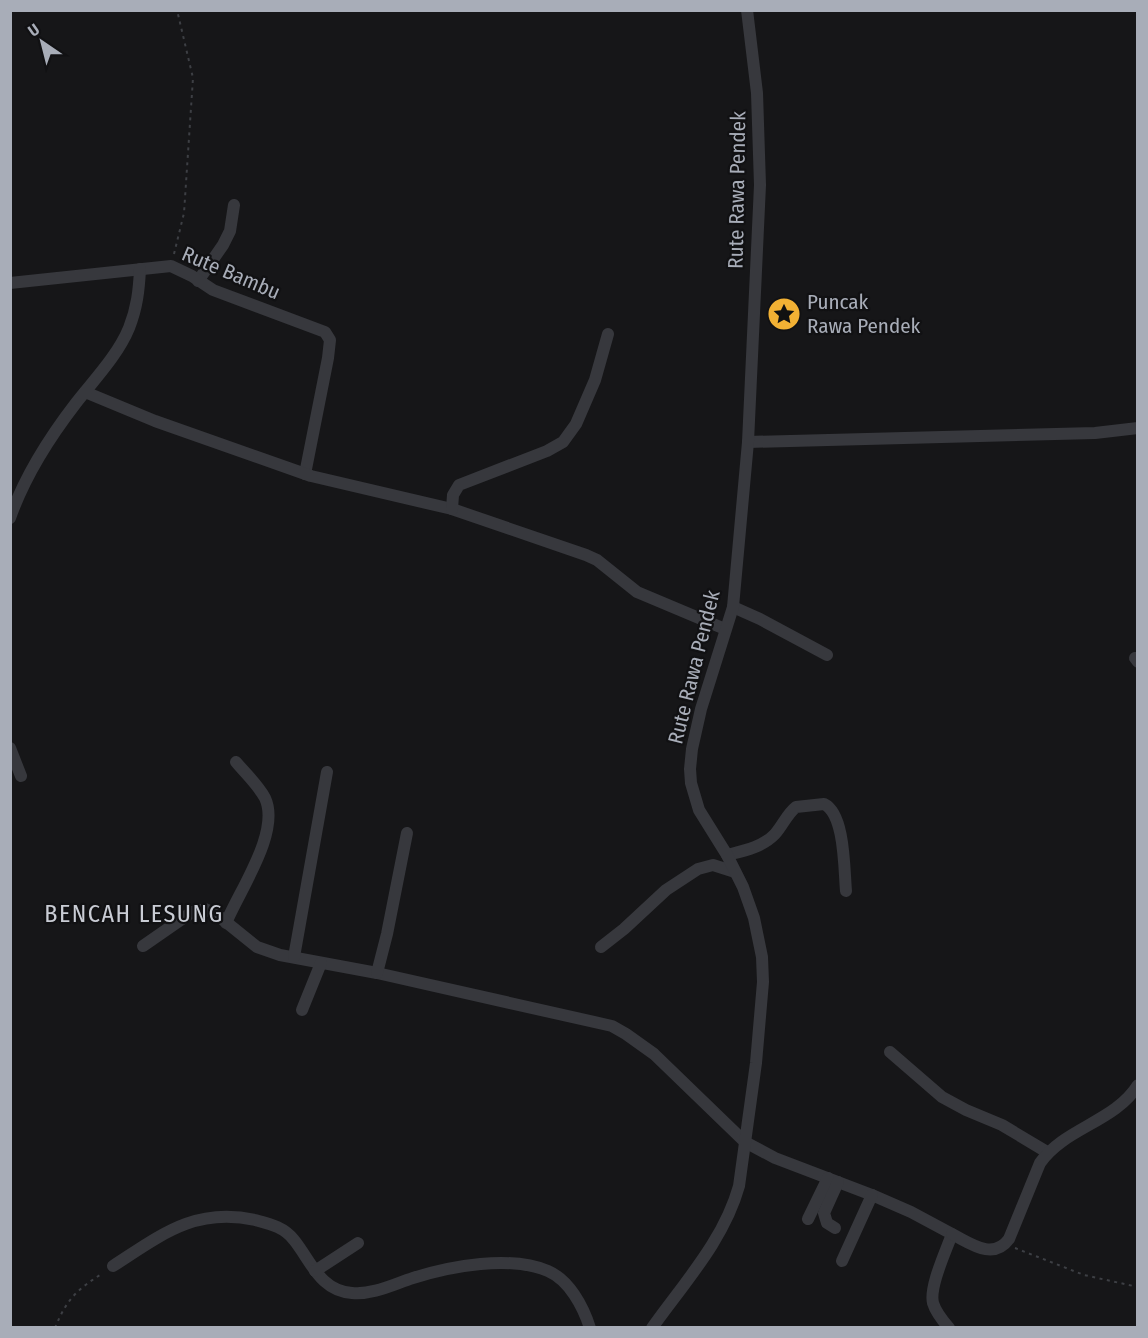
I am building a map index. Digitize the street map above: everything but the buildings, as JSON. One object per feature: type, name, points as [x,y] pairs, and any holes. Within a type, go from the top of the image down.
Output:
[{"type":"street","name":"Rute Rawa Pendek","points":[[652,1328],[723,1228],[739,1186],[762,1004],[762,957],[754,918],[727,855],[695,801],[690,770],[701,709],[733,608],[748,442],[760,185],[757,93],[747,10]]},
{"type":"street","points":[[198,280],[227,238],[234,205]]},
{"type":"street","name":"Rute Bambu","points":[[10,283],[171,266],[213,290],[325,332],[329,337],[328,352],[308,475]]},
{"type":"street","points":[[10,518],[23,484],[39,456],[128,330],[137,304],[140,269]]},
{"type":"street","points":[[452,510],[453,495],[459,485],[547,451],[566,439],[576,424],[596,380],[608,334]]},
{"type":"street","points":[[85,392],[154,421],[308,475],[452,510],[586,555],[597,560],[637,592],[725,629]]},
{"type":"street","points":[[748,442],[1095,434],[1137,428]]},
{"type":"street","points":[[733,608],[827,655]]},
{"type":"street","points":[[10,748],[21,776]]},
{"type":"street","points":[[226,923],[260,853],[265,840],[269,812],[261,791],[236,762]]},
{"type":"street","points":[[294,957],[327,772]]},
{"type":"street","points":[[727,855],[766,841],[775,834],[796,807],[824,804],[833,811],[838,822],[846,891]]},
{"type":"street","points":[[377,973],[407,833]]},
{"type":"street","points":[[601,947],[666,890],[698,869],[713,865],[735,872]]},
{"type":"street","points":[[143,946],[197,910],[208,910],[257,947],[612,1026],[654,1054],[745,1142],[775,1158],[911,1212],[952,1234],[989,1250],[1000,1248],[1009,1239],[1036,1171],[1047,1152],[1116,1107],[1133,1092],[1137,1085]]},
{"type":"street","points":[[302,1010],[321,963]]},
{"type":"street","points":[[891,1052],[942,1097],[1002,1125],[1047,1152]]},
{"type":"street","points":[[808,1219],[833,1180]]},
{"type":"street","points":[[833,1180],[824,1213],[827,1223],[836,1227]]},
{"type":"street","points":[[842,1261],[872,1195]]},
{"type":"street","points":[[113,1266],[177,1228],[202,1218],[221,1215],[242,1217],[283,1229],[294,1240],[315,1271],[333,1288],[351,1293],[386,1288],[451,1269],[491,1263],[536,1267],[549,1271],[564,1283],[583,1308],[590,1328]]},
{"type":"street","points":[[949,1328],[938,1313],[933,1297],[934,1286],[952,1234]]},
{"type":"street","points":[[315,1271],[358,1243]]},
{"type":"path","points":[[171,266],[184,213],[193,78],[177,10]]},
{"type":"path","points":[[1009,1239],[1017,1250],[1084,1275],[1137,1287]]},
{"type":"path","points":[[56,1328],[63,1309],[76,1291],[113,1266]]},
{"type":"place","name":"Puncak Rawa Pendek","points":[[784,314]]},
{"type":"district","name":"BENCAH LESUNG","points":[[134,914]]}]
